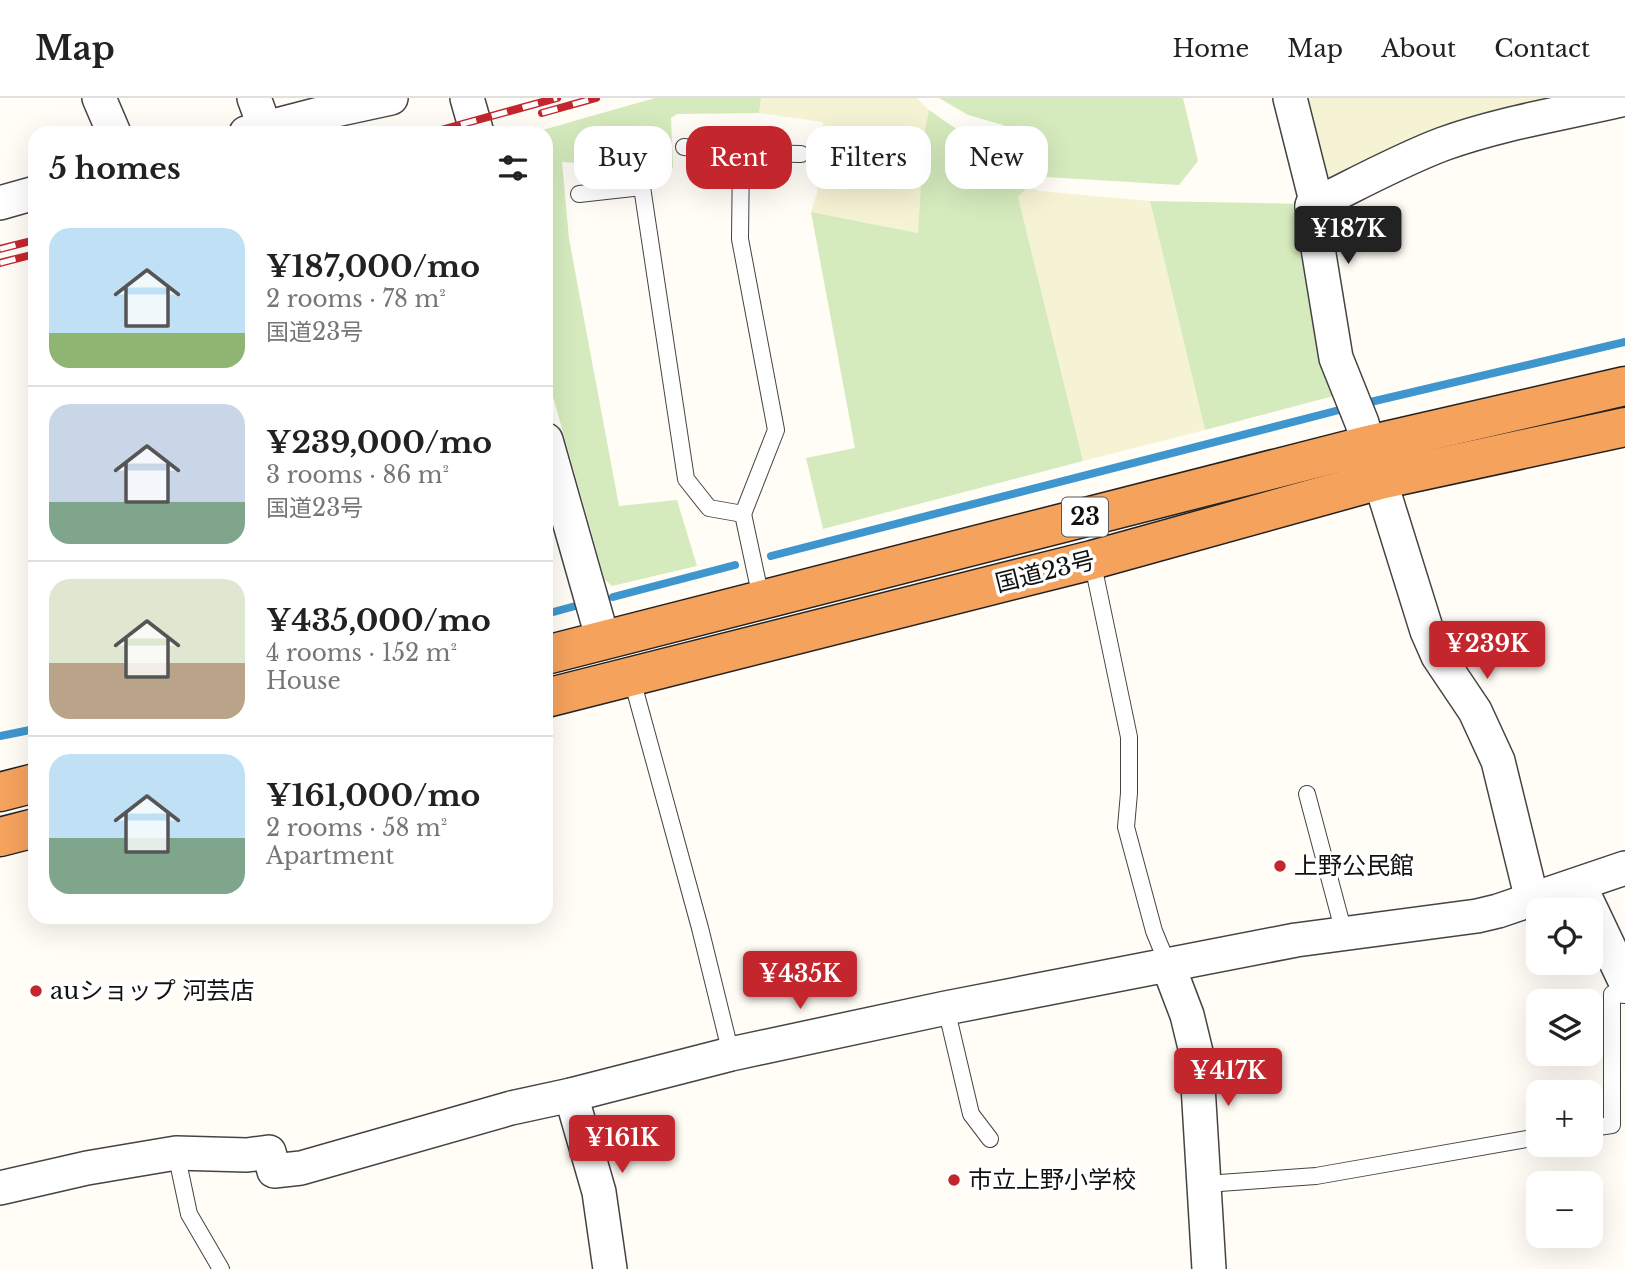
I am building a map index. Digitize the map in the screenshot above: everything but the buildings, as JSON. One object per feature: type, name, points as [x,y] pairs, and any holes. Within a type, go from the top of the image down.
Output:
[{"type":"highway","name":"国道23号","points":[[553,652],[1368,445],[1625,386]]},
{"type":"highway","name":"国道23号","points":[[553,696],[1092,560],[1380,480],[1625,427]]},
{"type":"highway","points":[[0,792],[28,785]]},
{"type":"highway","points":[[0,836],[28,830]]},
{"type":"street","points":[[99,98],[111,126]]},
{"type":"street","points":[[255,120],[331,111],[391,98]]},
{"type":"street","points":[[467,98],[475,126]]},
{"type":"street","points":[[1290,98],[1315,197],[1312,206],[1336,358],[1368,445]]},
{"type":"street","points":[[1312,206],[1404,160],[1473,134],[1625,99]]},
{"type":"street","points":[[0,203],[28,195]]},
{"type":"street","points":[[553,465],[603,640]]},
{"type":"street","points":[[1380,480],[1427,631],[1438,656],[1475,711],[1498,761],[1532,898]]},
{"type":"street","points":[[1538,898],[1625,868]]},
{"type":"street","points":[[1579,884],[1625,981]]},
{"type":"street","points":[[0,1188],[87,1168],[176,1153],[247,1155],[270,1152],[274,1171],[301,1168],[511,1108],[731,1054],[946,1008],[1168,965],[1344,933],[1456,920],[1526,902]]},
{"type":"street","points":[[1168,965],[1187,1015],[1196,1052],[1209,1269]]},
{"type":"street","points":[[571,1095],[599,1192],[610,1269]]},
{"type":"lane","points":[[792,154],[801,154]]},
{"type":"lane","points":[[579,194],[642,187],[686,479],[709,508],[743,514]]},
{"type":"lane","points":[[741,189],[740,239],[776,430],[743,514],[761,598]]},
{"type":"lane","points":[[1092,560],[1129,737],[1126,827],[1154,931],[1168,965]]},
{"type":"lane","points":[[631,676],[700,928],[731,1054]]},
{"type":"lane","points":[[1307,794],[1344,933]]},
{"type":"lane","points":[[1603,1126],[1612,1125],[1612,994],[1625,995]]},
{"type":"lane","points":[[946,1008],[971,1114],[990,1139]]},
{"type":"lane","points":[[1206,1184],[1316,1176],[1526,1140]]},
{"type":"lane","points":[[176,1153],[189,1214],[220,1269]]},
{"type":"shaded area","points":[[761,98],[917,98],[929,110],[926,126],[823,126],[823,122],[759,113]]},
{"type":"shaded area","points":[[1293,98],[1570,98],[1318,190]]},
{"type":"shaded area","points":[[817,189],[921,189],[918,233],[811,212]]},
{"type":"shaded area","points":[[1026,189],[1034,189],[1150,201],[1205,430],[1083,461],[1018,197]]},
{"type":"green space","points":[[655,98],[761,98],[759,113],[677,114],[671,118],[671,126],[574,126],[574,163],[562,162],[569,239],[619,506],[677,500],[697,566],[612,586],[605,580],[553,397],[553,127]]},
{"type":"green space","points":[[939,98],[1183,98],[1198,161],[1179,185],[1048,177],[1048,126],[1004,126],[968,115]]},
{"type":"green space","points":[[929,110],[952,126],[945,126],[945,189],[1026,189],[1018,197],[1083,461],[823,529],[806,458],[855,448],[811,212],[918,233],[921,189],[931,189],[931,126],[926,126]]},
{"type":"green space","points":[[1150,201],[1306,204],[1345,393],[1205,430]]},
{"type":"waterway","points":[[1362,404],[1625,342]]},
{"type":"waterway","points":[[771,556],[1347,408]]},
{"type":"waterway","points":[[613,597],[735,565]]},
{"type":"waterway","points":[[553,612],[579,605]]},
{"type":"waterway","points":[[0,736],[28,730]]},
{"type":"railway","points":[[455,126],[557,98]]},
{"type":"railway","points":[[542,113],[596,98]]},
{"type":"railway","points":[[0,249],[28,242]]},
{"type":"railway","points":[[0,263],[28,256]]},
{"type":"place","name":"上野公民館","points":[[1280,866]]},
{"type":"place","name":"auショップ 河芸店","points":[[36,991]]},
{"type":"place","name":"市立上野小学校","points":[[954,1180]]}]
